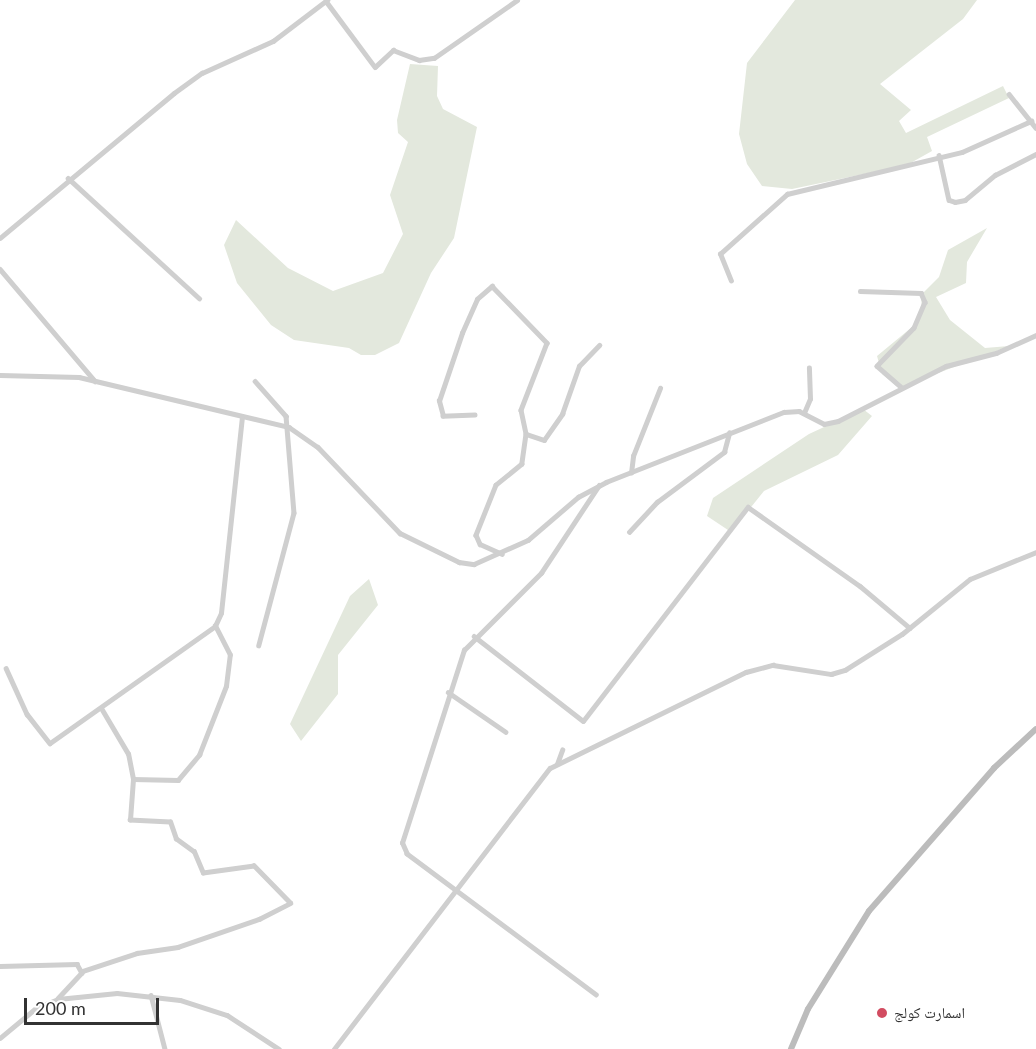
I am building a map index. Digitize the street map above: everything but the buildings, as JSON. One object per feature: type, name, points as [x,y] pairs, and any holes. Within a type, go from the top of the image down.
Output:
[{"type":"street","points":[[0,238],[68,178],[115,146],[189,82],[273,41],[326,1],[376,67],[395,50],[416,59],[434,58],[517,0]]},
{"type":"street","points":[[1009,94],[1036,128]]},
{"type":"street","points":[[731,281],[720,254],[787,194],[971,149],[1031,121]]},
{"type":"street","points":[[939,155],[949,200],[955,202],[965,200],[994,175],[1036,154]]},
{"type":"street","points":[[68,178],[199,298]]},
{"type":"street","points":[[0,269],[95,381]]},
{"type":"street","points":[[475,416],[443,416],[438,400],[477,299],[492,286],[547,343],[521,410],[526,434],[522,464],[496,485],[476,535],[480,544],[502,554]]},
{"type":"street","points":[[860,291],[921,293],[925,302],[914,328],[877,366],[902,388]]},
{"type":"street","points":[[0,375],[34,373],[95,381],[289,427],[318,447],[383,519],[412,541],[459,562],[482,562],[528,540],[599,485],[784,412],[804,413],[824,424],[838,421],[946,366],[996,353],[1036,334]]},
{"type":"street","points":[[526,434],[544,440],[562,414],[579,366],[598,345]]},
{"type":"street","points":[[804,413],[810,399],[809,368]]},
{"type":"street","points":[[255,381],[277,404],[289,427],[290,538],[259,645]]},
{"type":"street","points":[[631,473],[633,456],[660,388]]},
{"type":"street","points":[[6,668],[27,714],[50,743],[102,710],[215,626],[221,612],[242,417]]},
{"type":"street","points":[[629,532],[657,502],[724,452],[729,433]]},
{"type":"street","points":[[596,995],[408,854],[402,843],[457,662],[474,636],[541,573],[599,485]]},
{"type":"street","points":[[474,636],[583,721],[748,507],[860,586],[910,628]]},
{"type":"street","points":[[333,1049],[456,891],[525,797],[557,764],[746,672],[772,664],[831,674],[910,628],[970,579],[1036,552]]},
{"type":"street","points":[[134,779],[178,780],[199,755],[226,686],[230,655],[215,626]]},
{"type":"street","points":[[448,692],[506,732]]},
{"type":"street","points":[[58,999],[83,971],[137,953],[178,947],[290,904],[256,867],[204,874],[191,848],[176,839],[170,822],[130,820],[134,779],[128,754],[102,710]]},
{"type":"street","points":[[791,1049],[808,1010],[869,911],[989,773],[1036,729]]},
{"type":"street","points":[[557,764],[562,750]]},
{"type":"street","points":[[0,966],[77,964],[83,971]]},
{"type":"street","points":[[151,995],[165,1049]]},
{"type":"street","points":[[0,1038],[36,1008],[58,999],[151,995],[227,1015],[279,1049]]},
{"type":"shaded area","points":[[795,0],[977,0],[963,19],[880,84],[911,110],[899,121],[906,133],[1003,86],[1009,98],[927,137],[932,151],[907,165],[792,189],[762,186],[747,164],[739,134],[747,63]]},
{"type":"shaded area","points":[[410,64],[438,66],[437,96],[443,109],[477,127],[454,238],[431,273],[399,343],[375,355],[361,355],[349,348],[294,340],[271,325],[237,283],[224,245],[236,220],[288,268],[333,291],[383,273],[403,234],[390,195],[408,142],[398,133],[397,120]]},
{"type":"shaded area","points":[[987,228],[967,262],[966,283],[936,297],[950,320],[985,348],[1009,346],[899,388],[882,374],[877,356],[917,323],[922,312],[921,295],[939,277],[948,250]]},
{"type":"shaded area","points":[[863,409],[872,416],[838,455],[764,491],[731,532],[707,516],[713,498],[809,434]]},
{"type":"shaded area","points":[[369,579],[378,605],[338,655],[338,694],[301,741],[290,724],[350,596]]},
{"type":"place","name":"اسمارت كولج","points":[[882,1013]]}]
